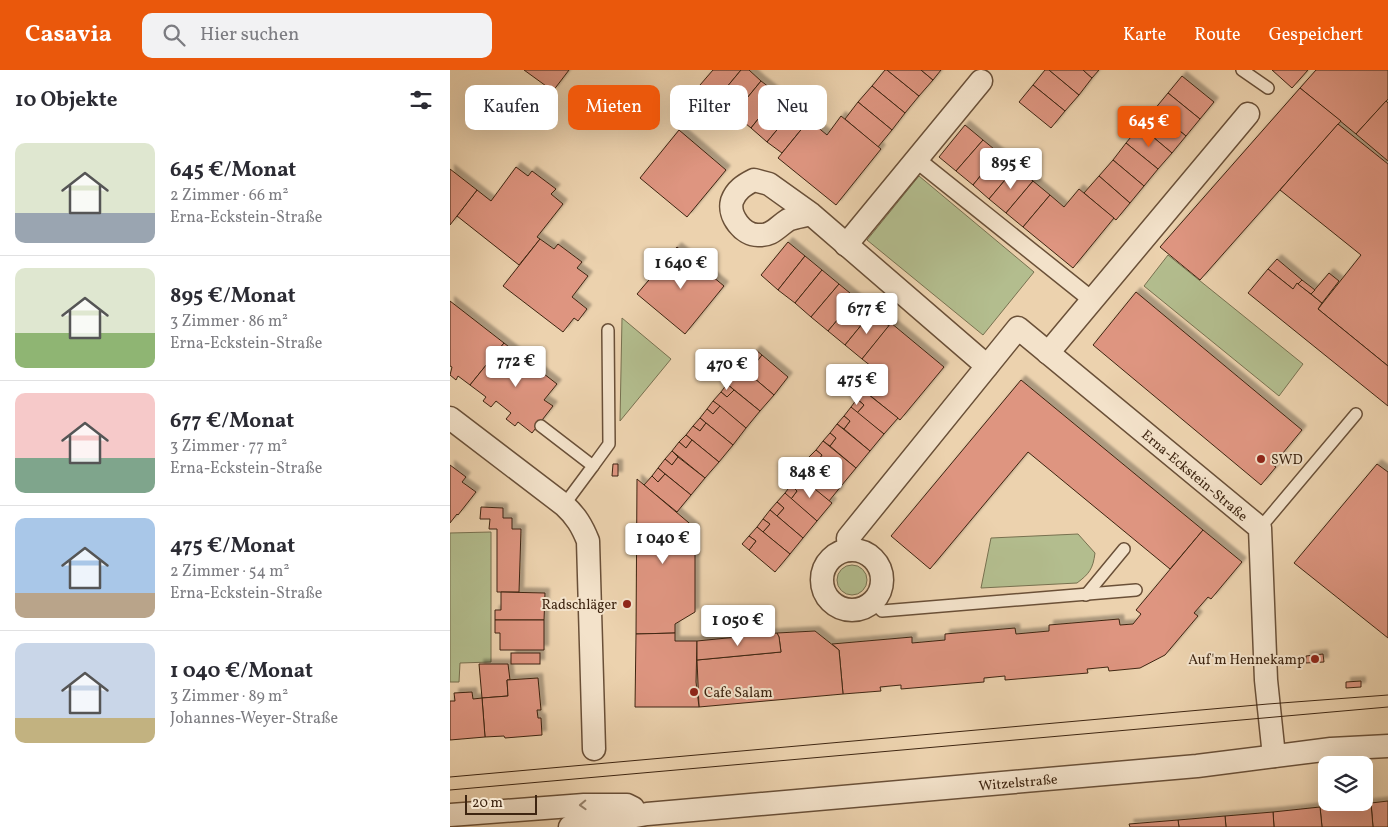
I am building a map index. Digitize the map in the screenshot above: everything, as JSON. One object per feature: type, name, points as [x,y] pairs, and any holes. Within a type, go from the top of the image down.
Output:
[{"type":"street","points":[[846,245],[981,81]]},
{"type":"street","points":[[1048,352],[1248,114]]},
{"type":"street","points":[[917,160],[1092,300]]},
{"type":"street","points":[[811,214],[987,366]]},
{"type":"street","name":"Erna-Eckstein-Straße","points":[[849,550],[848,538],[1018,328],[1260,528],[1266,680],[1274,756]]},
{"type":"street","points":[[450,418],[564,505],[574,514],[583,528],[588,541],[594,748]]},
{"type":"street","points":[[849,550],[865,552],[874,559],[880,568],[883,578],[882,589],[873,602],[859,610],[848,610],[838,607],[829,600],[822,581],[827,563],[834,556],[849,550]]},
{"type":"street","name":"Witzelstraße","points":[[570,827],[647,814],[1197,766],[1331,749],[1388,746]]},
{"type":"street","name":"Witzelstraße","points":[[450,815],[584,805],[626,805],[647,814]]},
{"type":"lane","points":[[1242,70],[1268,88]]},
{"type":"lane","points":[[564,505],[609,444],[608,330]]},
{"type":"lane","points":[[1260,528],[1356,414]]},
{"type":"lane","points":[[541,426],[593,466]]},
{"type":"lane","points":[[1086,595],[1124,549]]},
{"type":"lane","points":[[873,602],[882,611],[1136,590]]},
{"type":"green space","points":[[919,176],[1034,272],[983,335],[867,240]]},
{"type":"green space","points":[[1168,255],[1303,364],[1279,396],[1144,286]]},
{"type":"green space","points":[[622,318],[671,359],[620,421]]},
{"type":"green space","points":[[491,532],[491,662],[460,663],[459,682],[450,682],[450,533]]},
{"type":"green space","points":[[1078,534],[1095,553],[1090,571],[1077,583],[981,588],[991,538]]},
{"type":"green space","points":[[852,565],[862,570],[867,580],[862,590],[852,595],[842,590],[837,580],[842,570]]},
{"type":"building","points":[[524,70],[569,70],[558,85],[545,85]]},
{"type":"building","points":[[713,70],[741,70],[728,85],[700,85]]},
{"type":"building","points":[[741,70],[749,70],[761,81],[748,97],[748,85],[728,85]]},
{"type":"building","points":[[885,70],[919,96],[905,113],[872,86]]},
{"type":"building","points":[[887,70],[921,70],[933,80],[919,96]]},
{"type":"building","points":[[921,70],[941,70],[933,80]]},
{"type":"building","points":[[1045,70],[1049,70],[1079,95],[1065,111],[1033,85]]},
{"type":"building","points":[[1049,70],[1083,70],[1092,78],[1079,95]]},
{"type":"building","points":[[1083,70],[1099,70],[1092,78]]},
{"type":"building","points":[[1272,70],[1308,70],[1292,88]]},
{"type":"building","points":[[1316,70],[1388,70],[1388,99],[1356,134],[1300,88]]},
{"type":"building","points":[[1182,76],[1214,102],[1200,119],[1168,93]]},
{"type":"building","points":[[761,81],[766,85],[758,85],[758,119],[751,128],[748,126],[748,97]]},
{"type":"building","points":[[1033,85],[1065,111],[1051,128],[1019,102]]},
{"type":"building","points":[[872,86],[905,113],[892,130],[858,102]]},
{"type":"building","points":[[1300,88],[1341,121],[1200,280],[1160,247]]},
{"type":"building","points":[[1168,93],[1200,119],[1186,136],[1154,110]]},
{"type":"building","points":[[1386,101],[1388,103],[1388,161],[1356,134]]},
{"type":"building","points":[[858,102],[892,130],[878,147],[845,119]]},
{"type":"building","points":[[1154,110],[1186,136],[1172,153],[1140,126]]},
{"type":"building","points":[[841,116],[881,149],[836,205],[778,158],[801,130],[821,130],[827,135]]},
{"type":"building","points":[[758,119],[758,130],[777,130],[767,142],[751,128]]},
{"type":"building","points":[[1338,124],[1388,164],[1388,366],[1318,309],[1361,255],[1280,190]]},
{"type":"building","points":[[965,125],[983,140],[956,171],[939,157]]},
{"type":"building","points":[[1140,126],[1172,153],[1158,169],[1126,143]]},
{"type":"building","points":[[679,130],[726,170],[687,217],[640,178]]},
{"type":"building","points":[[777,130],[801,130],[782,153],[767,142]]},
{"type":"building","points":[[983,140],[999,153],[973,185],[956,171]]},
{"type":"building","points":[[1126,143],[1158,169],[1144,186],[1113,160]]},
{"type":"building","points":[[999,153],[1016,167],[989,199],[973,185]]},
{"type":"building","points":[[1113,160],[1144,186],[1130,203],[1099,176]]},
{"type":"building","points":[[516,167],[528,176],[532,171],[556,189],[551,194],[563,204],[537,237],[540,239],[519,265],[457,216],[477,190],[491,201]]},
{"type":"building","points":[[1016,167],[1033,181],[1006,213],[989,199]]},
{"type":"building","points":[[450,169],[477,190],[450,225]]},
{"type":"building","points":[[1099,176],[1130,203],[1116,220],[1084,193]]},
{"type":"building","points":[[1033,181],[1050,195],[1023,227],[1006,213]]},
{"type":"building","points":[[1079,189],[1114,218],[1073,268],[1023,227],[1050,195],[1064,207]]},
{"type":"building","points":[[540,239],[554,249],[558,244],[582,262],[577,268],[588,276],[572,297],[587,309],[578,321],[574,318],[563,332],[503,286]]},
{"type":"building","points":[[788,242],[805,256],[778,290],[761,275]]},
{"type":"building","points":[[677,247],[724,286],[685,334],[637,294]]},
{"type":"building","points":[[805,256],[822,270],[795,303],[778,290]]},
{"type":"building","points":[[1277,259],[1302,280],[1293,289],[1268,269]]},
{"type":"building","points":[[1268,269],[1293,289],[1297,283],[1322,303],[1318,309],[1388,366],[1388,406],[1248,293]]},
{"type":"building","points":[[822,270],[839,284],[811,317],[795,303]]},
{"type":"building","points":[[1329,273],[1339,281],[1322,303],[1311,294]]},
{"type":"building","points":[[1302,280],[1315,290],[1311,294],[1298,284]]},
{"type":"building","points":[[839,284],[856,298],[828,331],[811,317]]},
{"type":"building","points":[[1136,292],[1302,430],[1273,465],[1276,467],[1261,485],[1093,345]]},
{"type":"building","points":[[856,298],[872,312],[845,345],[828,331]]},
{"type":"building","points":[[450,301],[504,343],[470,385],[458,376],[456,380],[450,375],[452,367],[450,366]]},
{"type":"building","points":[[872,312],[889,326],[862,359],[845,345]]},
{"type":"building","points":[[891,323],[944,367],[900,420],[861,388],[876,370],[862,359]]},
{"type":"building","points":[[504,343],[557,384],[544,400],[553,406],[532,433],[518,422],[515,426],[506,419],[511,413],[496,401],[491,407],[483,401],[486,397],[470,385]]},
{"type":"building","points":[[756,350],[762,355],[755,364],[749,359]]},
{"type":"building","points":[[762,355],[788,377],[774,395],[741,367],[749,359],[755,364]]},
{"type":"building","points":[[741,367],[748,373],[741,381],[735,375]]},
{"type":"building","points":[[748,373],[774,395],[760,411],[727,384],[735,375],[741,381]]},
{"type":"building","points":[[1021,380],[1203,530],[1170,569],[1028,452],[930,569],[891,536]]},
{"type":"building","points":[[727,384],[734,390],[727,397],[721,392]]},
{"type":"building","points":[[734,390],[760,411],[746,428],[713,401],[721,392],[727,397]]},
{"type":"building","points":[[864,391],[898,418],[884,434],[857,413],[864,405],[857,399]]},
{"type":"building","points":[[857,399],[864,405],[857,413],[851,407]]},
{"type":"building","points":[[713,401],[720,406],[713,414],[707,409]]},
{"type":"building","points":[[720,406],[746,428],[733,445],[700,418],[707,409],[713,414]]},
{"type":"building","points":[[851,407],[884,434],[870,451],[844,429],[850,421],[844,416]]},
{"type":"building","points":[[844,416],[850,421],[844,429],[837,424]]},
{"type":"building","points":[[700,418],[706,423],[700,431],[693,426]]},
{"type":"building","points":[[706,423],[733,445],[719,462],[686,435],[693,426],[700,431]]},
{"type":"building","points":[[837,424],[870,451],[856,468],[830,446],[836,438],[830,433]]},
{"type":"building","points":[[830,433],[836,438],[830,446],[823,441]]},
{"type":"building","points":[[686,435],[692,440],[686,448],[679,442]]},
{"type":"building","points":[[692,440],[719,462],[705,478],[672,451],[679,442],[686,448]]},
{"type":"building","points":[[823,441],[856,468],[842,485],[816,463],[822,455],[816,450]]},
{"type":"building","points":[[816,450],[822,455],[816,463],[809,457]]},
{"type":"building","points":[[672,451],[678,457],[672,465],[665,459]]},
{"type":"building","points":[[678,457],[705,478],[691,495],[658,468],[665,459],[672,465]]},
{"type":"building","points":[[809,457],[842,485],[829,501],[802,479],[808,472],[802,466]]},
{"type":"building","points":[[613,464],[618,464],[618,476],[612,476]]},
{"type":"building","points":[[1377,464],[1388,472],[1388,638],[1294,563]]},
{"type":"building","points":[[450,465],[466,477],[462,482],[476,492],[450,523]]},
{"type":"building","points":[[802,466],[808,472],[802,479],[795,475]]},
{"type":"building","points":[[658,468],[665,474],[658,482],[652,476]]},
{"type":"building","points":[[665,474],[691,495],[677,512],[644,485],[652,476],[658,482]]},
{"type":"building","points":[[799,476],[832,503],[817,521],[791,499],[797,491],[791,485]]},
{"type":"building","points":[[637,479],[695,528],[695,612],[675,624],[675,633],[636,634]]},
{"type":"building","points":[[791,485],[797,491],[791,499],[785,493]]},
{"type":"building","points":[[785,493],[817,521],[803,538],[777,516],[784,508],[777,502]]},
{"type":"building","points":[[777,502],[784,508],[777,516],[770,510]]},
{"type":"building","points":[[481,507],[503,508],[503,518],[512,518],[512,529],[521,529],[519,592],[497,592],[497,529],[489,529],[490,519],[480,519]]},
{"type":"building","points":[[770,510],[803,538],[790,554],[763,532],[770,524],[763,519]]},
{"type":"building","points":[[763,519],[770,524],[763,532],[757,527]]},
{"type":"building","points":[[757,527],[790,554],[775,572],[749,550],[756,541],[749,536]]},
{"type":"building","points":[[1203,530],[1242,562],[1211,599],[1208,597],[1194,613],[1198,616],[1165,655],[1140,668],[1109,671],[1108,667],[1087,669],[1088,673],[1005,680],[1005,676],[984,678],[984,682],[901,689],[901,685],[880,687],[881,691],[843,694],[839,650],[832,644],[912,637],[912,643],[945,640],[945,634],[1015,628],[1016,634],[1049,631],[1049,625],[1119,619],[1120,625],[1133,624],[1141,614],[1136,610]]},
{"type":"building","points":[[749,536],[756,541],[749,550],[742,544]]},
{"type":"building","points":[[501,592],[545,593],[544,620],[495,620],[495,610],[501,610]]},
{"type":"building","points":[[495,620],[544,620],[544,650],[500,650],[500,633],[495,633]]},
{"type":"building","points":[[815,631],[839,650],[843,694],[699,707],[697,660],[781,652],[777,633]]},
{"type":"building","points":[[675,633],[675,641],[697,641],[696,682],[699,707],[635,707],[636,634]]},
{"type":"building","points":[[777,633],[781,652],[697,660],[697,641]]},
{"type":"building","points":[[511,653],[540,653],[540,664],[511,664]]},
{"type":"building","name":"Auf'm Hennekamp","points":[[1323,654],[1324,662],[1306,663],[1306,656]]},
{"type":"building","points":[[479,664],[508,664],[510,680],[507,680],[508,696],[482,698]]},
{"type":"building","points":[[538,678],[541,710],[537,710],[538,718],[541,718],[542,735],[505,738],[504,736],[485,737],[482,698],[508,696],[507,680]]},
{"type":"building","points":[[1361,681],[1361,687],[1346,688],[1346,682]]},
{"type":"building","points":[[472,692],[473,699],[482,698],[485,737],[450,740],[450,701],[455,701],[454,693]]},
{"type":"building","points":[[1388,801],[1388,827],[1373,827],[1373,803]]},
{"type":"building","points":[[1318,807],[1318,811],[1320,811],[1322,827],[1274,827],[1273,812]]},
{"type":"building","points":[[1320,811],[1372,811],[1373,827],[1322,827]]},
{"type":"building","points":[[1273,812],[1274,827],[1226,827],[1225,816]]},
{"type":"building","points":[[1225,816],[1226,827],[1179,827],[1178,820]]},
{"type":"building","points":[[1178,820],[1179,827],[1130,827],[1129,824]]},
{"type":"tram line","points":[[450,777],[1388,695]]},
{"type":"tram line","points":[[450,790],[1388,707]]},
{"type":"place","name":"SWD","points":[[1261,459]]},
{"type":"place","name":"Radschläger","points":[[627,604]]},
{"type":"place","name":"Auf'm Hennekamp","points":[[1315,659]]},
{"type":"place","name":"Cafe Salam","points":[[694,692]]}]
